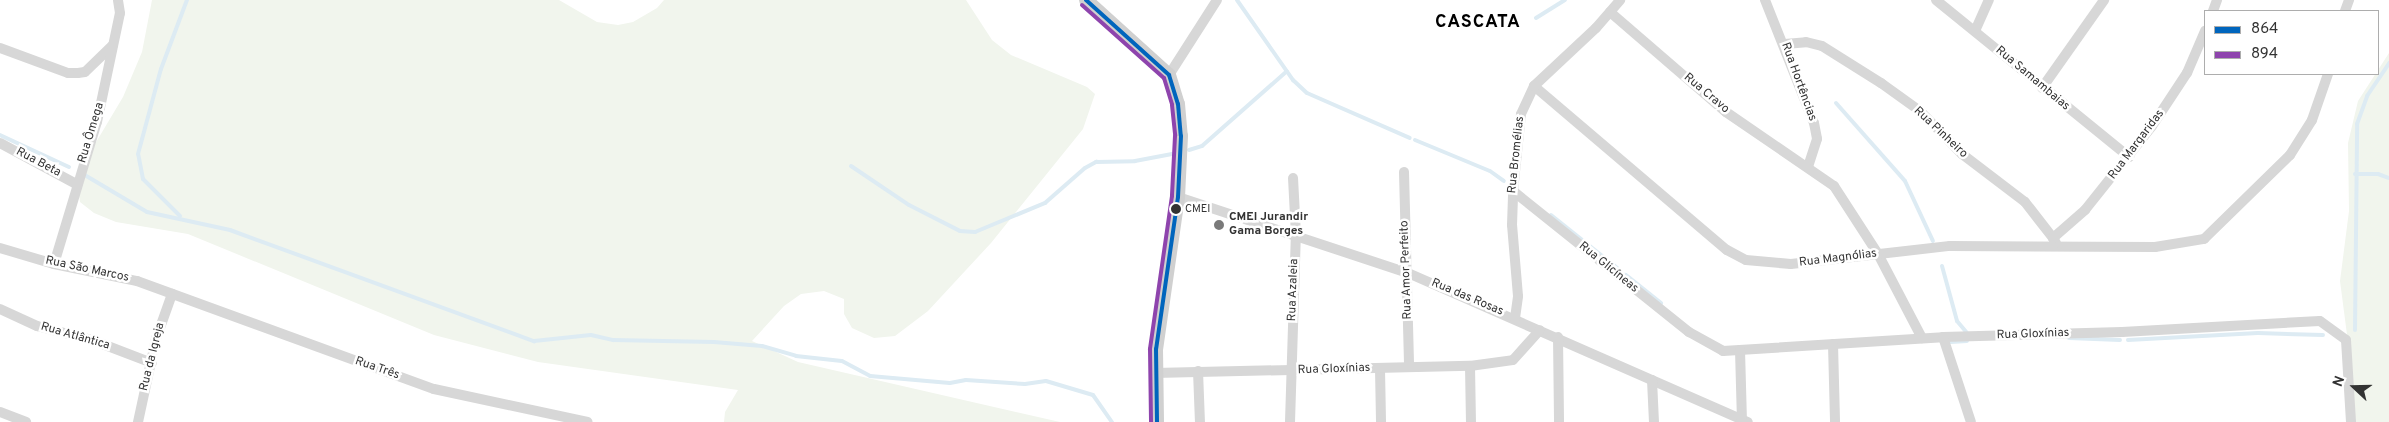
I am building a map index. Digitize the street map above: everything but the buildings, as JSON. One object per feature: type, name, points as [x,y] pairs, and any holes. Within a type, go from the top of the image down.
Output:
[{"type":"street","name":"Rua Ômega","points":[[54,264],[76,184],[97,122],[121,6],[118,0]]},
{"type":"street","points":[[1086,0],[1169,74],[1178,104],[1181,136],[1178,197],[1159,322],[1155,373],[1158,422]]},
{"type":"street","points":[[1169,74],[1217,0]]},
{"type":"street","name":"Rua Bromélias","points":[[1515,318],[1518,296],[1512,225],[1513,191],[1521,114],[1534,86],[1620,0]]},
{"type":"street","name":"Rua Hortências","points":[[1765,0],[1785,44],[1814,123],[1817,139],[1808,167]]},
{"type":"street","name":"Rua Samambaias","points":[[1936,0],[2129,157]]},
{"type":"street","points":[[1975,31],[1989,0]]},
{"type":"street","points":[[2042,88],[2104,0]]},
{"type":"street","name":"Rua Cravo","points":[[1610,12],[1726,112],[1834,186],[1846,200],[1878,254],[1922,338]]},
{"type":"street","name":"Rua Margaridas","points":[[2055,242],[2085,210],[2129,157],[2187,73],[2204,33]]},
{"type":"street","name":"Rua Pinheiro","points":[[1785,44],[1806,42],[1822,46],[1882,83],[1920,111],[1962,154],[2025,202],[2055,242]]},
{"type":"street","points":[[0,48],[78,73],[85,72],[113,45]]},
{"type":"street","name":"Rua Magnólias","points":[[1534,86],[1727,250],[1746,260],[1791,264],[1950,246],[2055,242],[2155,247],[2204,239],[2290,155],[2312,120],[2328,75]]},
{"type":"street","name":"Rua Beta","points":[[0,143],[76,184]]},
{"type":"street","name":"Rua Amor Perfeito","points":[[1404,172],[1409,367]]},
{"type":"street","name":"Rua Azaleia","points":[[1290,422],[1296,235],[1293,178]]},
{"type":"street","name":"Rua Glicíneas","points":[[1513,191],[1705,343]]},
{"type":"street","name":"Rua das Rosas","points":[[1178,197],[1408,273],[1515,318],[1744,421]]},
{"type":"street","name":"Rua São Marcos","points":[[0,248],[54,264],[112,274],[172,294]]},
{"type":"street","name":"Rua da Igreja","points":[[138,422],[156,339],[172,294]]},
{"type":"street","name":"Rua Três","points":[[172,294],[434,389],[588,422]]},
{"type":"street","name":"Rua Atlântica","points":[[0,309],[38,326],[92,340],[152,363]]},
{"type":"street","name":"Rua Gloxínias","points":[[1705,343],[1722,351],[1922,338],[2122,332],[2320,321],[2343,336],[2348,350],[2352,422]]},
{"type":"street","name":"Rua Gloxínias","points":[[1155,373],[1291,372],[1470,366],[1513,360],[1540,330]]},
{"type":"street","points":[[1944,337],[1971,422]]},
{"type":"street","points":[[1558,338],[1559,422]]},
{"type":"street","points":[[1833,344],[1835,422]]},
{"type":"street","points":[[1740,350],[1744,421]]},
{"type":"street","points":[[1470,366],[1471,422]]},
{"type":"street","points":[[1380,368],[1381,422]]},
{"type":"street","points":[[1198,372],[1200,422]]},
{"type":"street","points":[[1652,380],[1654,422]]},
{"type":"street","points":[[0,412],[26,422]]},
{"type":"shaded area","points":[[152,0],[559,0],[597,22],[618,25],[633,22],[657,8],[664,0],[966,0],[992,40],[1011,55],[1087,87],[1095,94],[1083,129],[991,243],[928,311],[895,336],[874,338],[852,328],[844,314],[844,299],[824,291],[801,294],[784,306],[752,341],[798,362],[1060,422],[724,422],[725,412],[738,390],[538,362],[434,335],[188,234],[116,222],[94,213],[80,202],[77,182],[86,159],[123,97],[142,52]]},
{"type":"shaded area","points":[[2389,53],[2389,422],[2354,422],[2352,373],[2340,281],[2349,211],[2348,143],[2358,101],[2375,75],[2379,75],[2379,68]]},
{"type":"waterway","points":[[180,216],[143,179],[138,154],[161,69],[187,0]]},
{"type":"waterway","points":[[1237,0],[1293,80],[1307,93],[1410,138]]},
{"type":"waterway","points":[[1536,18],[1565,0]]},
{"type":"waterway","points":[[2355,330],[2357,124],[2367,96],[2389,63]]},
{"type":"waterway","points":[[1189,150],[1202,146],[1287,71]]},
{"type":"waterway","points":[[1836,103],[1905,181],[1933,241]]},
{"type":"waterway","points":[[0,135],[69,167]]},
{"type":"waterway","points":[[1415,140],[1490,171],[1504,181]]},
{"type":"waterway","points":[[851,166],[909,205],[960,231],[975,232],[1045,203],[1085,168],[1096,162],[1135,161],[1177,153]]},
{"type":"waterway","points":[[83,174],[147,212],[230,230],[534,341],[591,335],[613,340],[714,342],[762,346],[796,356],[842,361],[870,376],[950,383],[966,380],[1025,384],[1046,381],[1093,395],[1112,422]]},
{"type":"waterway","points":[[2355,174],[2378,174],[2389,178]]},
{"type":"waterway","points":[[1551,215],[1661,303]]},
{"type":"waterway","points":[[1942,266],[1957,321],[1968,334]]},
{"type":"waterway","points":[[2128,340],[2258,333],[2323,335]]},
{"type":"waterway","points":[[2069,338],[2120,340]]},
{"type":"waterway","points":[[1951,342],[1967,341]]},
{"type":"transit line","name":"864","points":[[1086,0],[1169,75],[1178,104],[1181,136],[1178,197],[1156,349],[1157,422]]},
{"type":"transit line","name":"894","points":[[1082,5],[1164,78],[1172,105],[1175,136],[1172,196],[1150,349],[1151,422]]},
{"type":"place","name":"CMEI","points":[[1176,209]]},
{"type":"place","name":"CMEI Jurandir Gama Borges","points":[[1219,225]]},
{"type":"district","name":"CASCATA","points":[[1478,23]]}]
